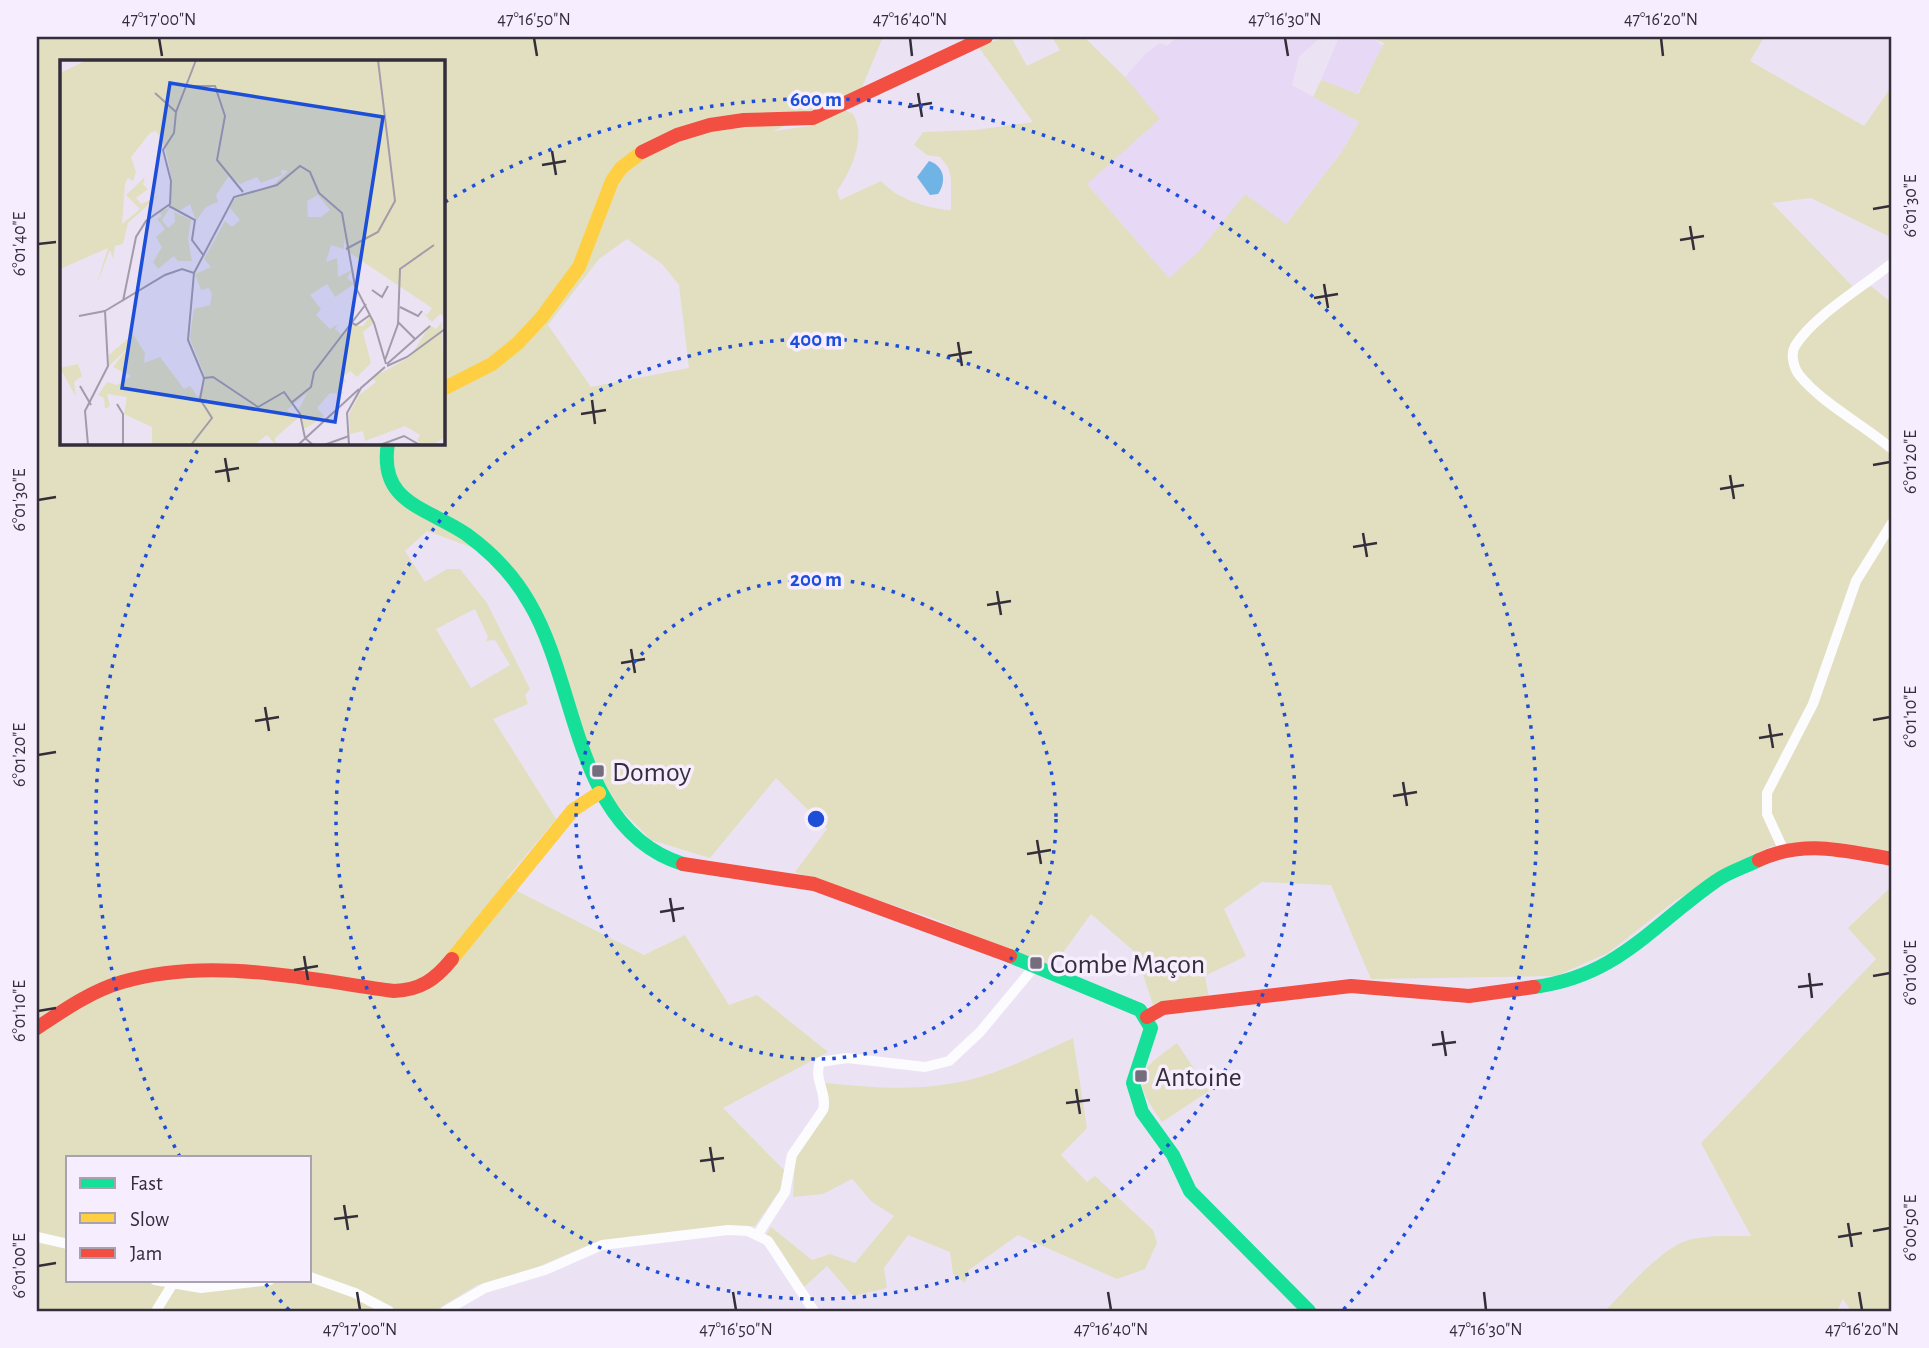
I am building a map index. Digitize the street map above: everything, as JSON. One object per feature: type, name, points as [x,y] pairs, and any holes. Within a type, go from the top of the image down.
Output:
[{"type":"street","points":[[444,389],[497,364],[536,325],[579,267],[606,193],[631,159],[661,143],[711,126],[744,120],[793,121],[813,118],[944,54],[986,37]]},
{"type":"street","points":[[1892,263],[1852,292],[1795,346],[1794,368],[1811,387],[1892,449]]},
{"type":"street","points":[[388,444],[383,464],[388,479],[399,494],[467,535],[512,578],[531,604],[549,642],[599,793],[624,828],[663,857],[702,870],[764,874],[814,884],[1035,966],[1140,1010],[1147,1017],[1151,1034],[1133,1083],[1142,1112],[1173,1155],[1190,1191],[1309,1311]]},
{"type":"street","points":[[1783,849],[1767,814],[1767,793],[1813,704],[1856,581],[1892,523]]},
{"type":"street","points":[[37,1028],[109,987],[149,975],[187,971],[241,971],[394,991],[415,990],[439,975],[573,810],[599,793]]},
{"type":"street","points":[[1147,1017],[1164,1008],[1351,986],[1469,996],[1564,984],[1600,969],[1671,919],[1717,880],[1783,849],[1818,847],[1892,859]]},
{"type":"street","points":[[758,1234],[785,1192],[792,1155],[824,1111],[826,1102],[817,1075],[820,1062],[847,1058],[925,1067],[949,1061],[980,1032],[1035,966]]},
{"type":"street","points":[[445,1311],[485,1288],[545,1270],[603,1245],[728,1230],[758,1234],[768,1241],[814,1311]]},
{"type":"street","points":[[37,1237],[66,1244]]},
{"type":"street","points":[[312,1278],[355,1293],[389,1311]]},
{"type":"street","points":[[162,1282],[211,1287],[253,1282]]},
{"type":"street","points":[[156,1311],[172,1285]]},
{"type":"shaded area","points":[[37,37],[883,37],[860,92],[773,131],[810,126],[844,110],[853,114],[857,123],[858,143],[852,164],[837,191],[840,200],[881,181],[895,193],[913,202],[951,210],[951,179],[948,167],[940,157],[927,155],[914,145],[923,132],[976,130],[1033,122],[977,45],[1011,37],[1027,66],[1060,50],[1052,37],[1084,37],[1125,77],[1160,119],[1087,184],[1169,278],[1200,250],[1245,194],[1286,224],[1341,153],[1359,122],[1313,97],[1321,80],[1358,94],[1384,43],[1369,37],[1759,37],[1763,39],[1750,61],[1864,126],[1892,86],[1892,238],[1811,198],[1772,203],[1859,293],[1871,286],[1892,303],[1892,862],[1771,846],[1676,900],[1608,953],[1556,976],[1371,979],[1331,885],[1262,882],[1224,909],[1246,956],[1205,976],[1209,998],[1154,1008],[1136,953],[1091,914],[1051,969],[935,919],[795,872],[827,829],[776,778],[710,858],[651,840],[598,786],[532,616],[514,589],[476,549],[427,531],[405,551],[425,582],[447,569],[460,569],[487,603],[530,689],[525,695],[528,704],[493,719],[556,819],[507,878],[517,891],[644,955],[685,935],[729,1005],[757,995],[828,1052],[723,1108],[785,1171],[785,1183],[755,1226],[596,1242],[526,1272],[477,1285],[435,1311],[37,1311]],"holes":[[[627,239],[662,264],[679,285],[689,368],[591,387],[548,325],[599,259]],[[475,609],[488,637],[486,641],[495,640],[510,665],[471,688],[436,629]]]},
{"type":"shaded area","points":[[1177,37],[1321,37],[1299,57],[1292,85],[1359,122],[1341,153],[1285,225],[1200,250],[1169,278],[1086,183],[1159,120],[1125,77],[1146,53],[1160,43],[1167,46]]},
{"type":"shaded area","points":[[1339,37],[1371,37],[1383,46],[1357,94],[1321,80]]},
{"type":"shaded area","points":[[1892,886],[1892,1311],[1851,1311],[1843,1299],[1837,1311],[1605,1311],[1657,1259],[1681,1243],[1707,1237],[1751,1236],[1701,1143],[1876,959],[1848,928]]},
{"type":"shaded area","points":[[1073,1038],[1087,1128],[1061,1155],[1087,1182],[1095,1176],[1153,1230],[1157,1243],[1145,1269],[1117,1279],[1018,1235],[969,1270],[965,1283],[953,1274],[950,1252],[908,1235],[884,1268],[887,1288],[853,1296],[827,1266],[803,1288],[779,1248],[766,1235],[771,1227],[812,1260],[830,1254],[855,1263],[894,1216],[872,1202],[852,1179],[823,1194],[793,1197],[795,1157],[829,1109],[825,1083],[902,1088],[964,1081],[1012,1066]]},
{"type":"shaded area","points":[[1177,1043],[1209,1091],[1162,1122],[1145,1095],[1142,1077],[1153,1062]]},
{"type":"water","points":[[929,161],[941,170],[943,179],[938,194],[930,195],[917,177]]},
{"type":"traffic: fast","points":[[388,444],[390,479],[398,491],[408,501],[475,541],[502,566],[524,594],[546,638],[584,752],[600,789],[620,821],[647,846],[683,864]]},
{"type":"traffic: fast","points":[[1534,987],[1589,972],[1611,960],[1632,947],[1716,881],[1759,860]]},
{"type":"traffic: fast","points":[[1010,956],[1140,1010],[1151,1028],[1133,1083],[1142,1112],[1173,1155],[1190,1191],[1309,1311]]},
{"type":"traffic: slow","points":[[444,388],[492,364],[518,343],[542,317],[579,267],[612,181],[621,168],[642,152]]},
{"type":"traffic: slow","points":[[452,959],[573,810],[599,793]]},
{"type":"traffic: jam","points":[[642,152],[677,135],[710,125],[744,120],[813,118],[986,37]]},
{"type":"traffic: jam","points":[[1759,860],[1809,848],[1841,850],[1892,859]]},
{"type":"traffic: jam","points":[[683,864],[814,884],[1010,956]]},
{"type":"traffic: jam","points":[[37,1028],[99,990],[155,974],[223,970],[258,972],[394,991],[419,986],[439,973],[452,959]]},
{"type":"traffic: jam","points":[[1147,1017],[1163,1008],[1351,986],[1469,996],[1534,987]]},
{"type":"place","name":"Domoy","points":[[598,771]]},
{"type":"place","name":"Combe Maçon","points":[[1036,963]]},
{"type":"place","name":"Antoine","points":[[1141,1076]]}]
